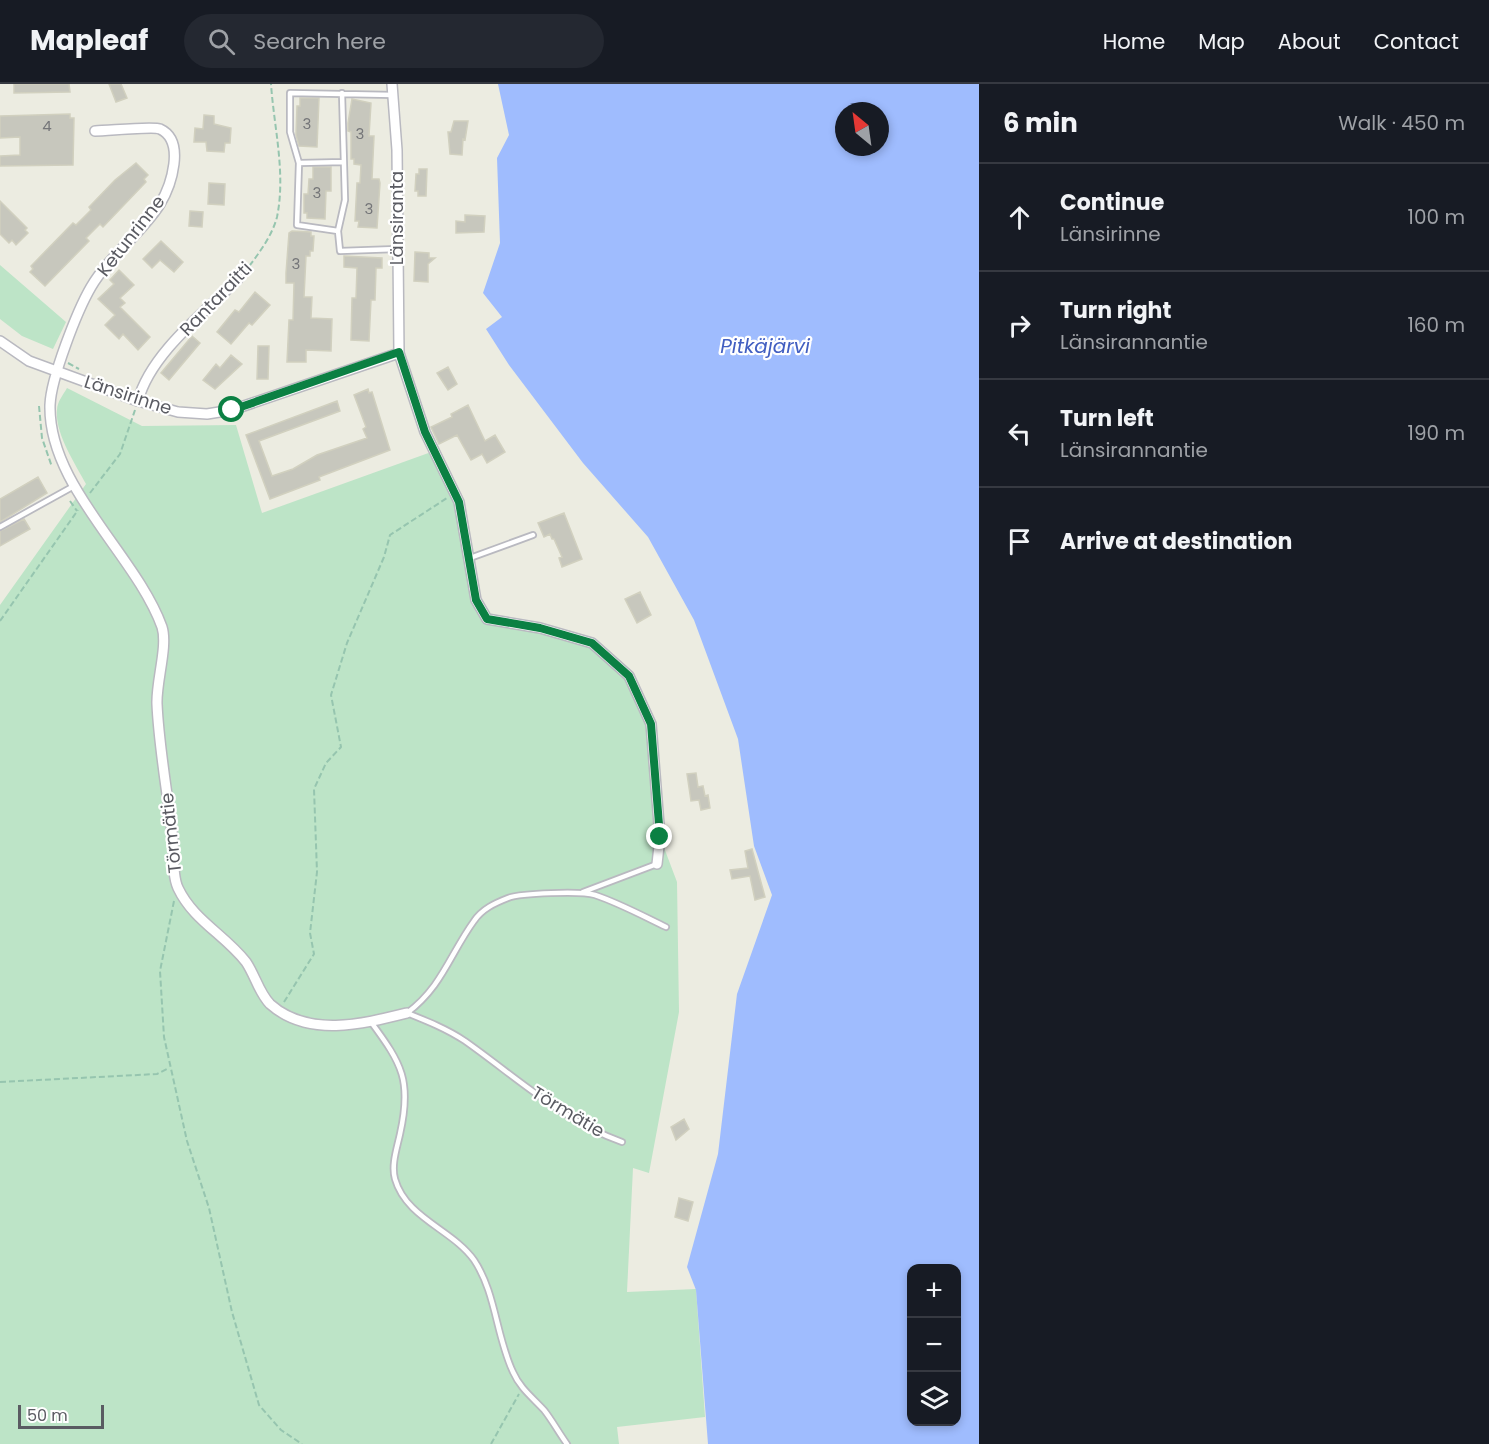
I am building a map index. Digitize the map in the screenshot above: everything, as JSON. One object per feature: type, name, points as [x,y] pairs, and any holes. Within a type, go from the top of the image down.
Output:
[{"type":"street","name":"Länsiranta","points":[[392,84],[398,150],[399,352],[425,432],[459,502],[476,600],[487,619],[540,628],[592,643],[629,676],[651,724],[660,837],[657,864]]},
{"type":"street","name":"Ketunrinne","points":[[58,372],[82,303],[114,255],[160,205],[170,183],[175,149],[168,134],[157,127],[95,131]]},
{"type":"street","name":"Rantaraitti","points":[[138,401],[152,370],[176,340],[238,279]]},
{"type":"street","name":"Länsirinne","points":[[0,341],[28,361],[138,401],[178,412],[207,414],[232,410],[399,352]]},
{"type":"street","name":"Törmätie","points":[[58,372],[50,401],[50,420],[74,486],[117,553],[148,594],[163,631],[157,702],[177,886],[194,914],[240,955],[269,1003],[304,1023],[339,1025],[371,1022],[407,1012]]},
{"type":"lane","points":[[338,231],[297,225],[299,163],[290,132],[290,93],[394,95]]},
{"type":"lane","points":[[342,93],[345,200],[338,231],[340,251],[397,249]]},
{"type":"lane","points":[[299,163],[344,162]]},
{"type":"lane","points":[[0,527],[74,486]]},
{"type":"lane","points":[[470,558],[533,535]]},
{"type":"lane","points":[[407,1012],[425,999],[443,975],[475,919],[487,907],[510,897],[583,892],[657,864]]},
{"type":"lane","points":[[583,892],[617,904],[666,927]]},
{"type":"lane","name":"Törmätie","points":[[407,1012],[465,1041],[557,1108],[597,1133],[622,1142]]},
{"type":"lane","points":[[371,1022],[394,1052],[402,1075],[407,1104],[395,1158],[395,1179],[407,1200],[428,1222],[473,1259],[484,1279],[512,1371],[522,1388],[544,1411],[567,1444]]},
{"type":"path","name":"Rantaraitti","points":[[238,279],[257,255],[276,219],[280,176],[271,84]]},
{"type":"path","points":[[0,621],[84,501],[120,454],[138,401]]},
{"type":"path","points":[[280,1009],[314,954],[310,933],[317,872],[314,789],[326,763],[341,747],[331,695],[347,643],[384,557],[390,535],[455,493]]},
{"type":"path","points":[[177,886],[160,971],[164,1037],[170,1067],[187,1141],[209,1208],[232,1312],[259,1406],[281,1430],[302,1444]]},
{"type":"path","points":[[0,1082],[157,1074],[170,1067]]},
{"type":"path","points":[[491,1444],[522,1388]]},
{"type":"green space","points":[[0,265],[66,322],[53,349],[22,336],[0,319]]},
{"type":"green space","points":[[67,388],[142,426],[236,425],[262,513],[434,451],[455,493],[476,600],[487,619],[592,643],[629,676],[651,724],[660,837],[677,882],[679,1012],[649,1173],[633,1168],[627,1292],[696,1289],[705,1417],[617,1427],[619,1444],[0,1444],[0,605],[86,484],[62,438],[57,419],[58,404]]},
{"type":"water","name":"Pitkäjärvi","points":[[498,84],[979,84],[979,1444],[708,1444],[696,1290],[687,1267],[718,1154],[737,994],[772,895],[754,846],[738,739],[694,620],[648,537],[583,463],[509,365],[486,329],[502,317],[483,293],[500,243],[497,158],[509,135]]},
{"type":"building","points":[[14,84],[69,84],[70,92],[14,93]]},
{"type":"building","points":[[109,84],[121,84],[127,98],[116,102]]},
{"type":"building","points":[[300,98],[319,98],[317,147],[299,146],[296,135],[297,106],[300,106]]},
{"type":"building","points":[[352,99],[371,103],[369,136],[374,136],[372,179],[379,179],[380,183],[377,228],[358,227],[359,221],[355,221],[357,183],[360,183],[361,165],[354,164],[354,159],[351,159],[351,132],[348,131],[348,123]]},
{"type":"building","points":[[70,114],[70,118],[74,118],[73,165],[0,166],[0,156],[20,155],[20,137],[0,138],[0,116]]},
{"type":"building","points":[[204,115],[214,116],[214,124],[231,128],[230,143],[225,143],[224,152],[207,151],[206,142],[194,142],[195,128],[203,129]]},
{"type":"building","points":[[454,121],[468,121],[462,155],[450,154],[448,132],[451,132]]},
{"type":"building","points":[[136,163],[148,175],[144,179],[146,182],[103,227],[100,224],[86,238],[89,241],[45,286],[30,272],[33,269],[31,266],[73,223],[76,225],[91,210],[89,207],[115,180]]},
{"type":"building","points":[[313,167],[331,167],[331,191],[326,191],[325,219],[307,218],[307,213],[304,213],[304,194],[308,194],[309,179],[313,179]]},
{"type":"building","points":[[419,169],[427,169],[426,196],[418,196],[418,191],[415,191],[416,174],[419,174]]},
{"type":"building","points":[[209,183],[225,184],[224,205],[208,204]]},
{"type":"building","points":[[0,201],[27,228],[25,230],[28,233],[16,245],[12,240],[9,243],[0,234]]},
{"type":"building","points":[[190,211],[203,212],[202,227],[189,226]]},
{"type":"building","points":[[465,215],[485,216],[484,232],[456,233],[456,221],[465,222]]},
{"type":"building","points":[[292,231],[311,232],[311,236],[314,236],[313,251],[310,251],[310,256],[306,256],[304,297],[312,297],[311,318],[332,319],[331,351],[306,350],[306,362],[287,362],[289,320],[293,320],[294,283],[286,283],[286,273],[289,233]]},
{"type":"building","points":[[161,241],[183,262],[174,272],[160,260],[152,268],[143,259]]},
{"type":"building","points":[[415,252],[429,253],[429,258],[435,258],[428,264],[428,282],[414,281]]},
{"type":"building","points":[[344,256],[382,258],[382,268],[376,268],[375,300],[371,300],[369,341],[351,340],[352,298],[356,298],[357,268],[344,267]]},
{"type":"building","points":[[119,270],[134,285],[120,298],[125,303],[120,307],[150,337],[138,350],[123,334],[119,339],[105,325],[115,315],[98,299],[114,284],[110,280]]},
{"type":"building","points":[[255,292],[270,305],[252,325],[249,323],[231,344],[217,332],[235,310],[239,312]]},
{"type":"building","points":[[192,336],[200,343],[169,380],[161,373]]},
{"type":"building","points":[[258,346],[269,346],[268,379],[257,379]]},
{"type":"building","points":[[231,355],[242,364],[215,389],[203,380],[216,364],[220,368]]},
{"type":"building","points":[[448,367],[457,384],[448,390],[437,373]]},
{"type":"building","points":[[368,389],[369,393],[372,392],[390,450],[319,477],[320,480],[270,499],[246,435],[337,401],[340,411],[259,441],[272,476],[293,469],[317,455],[367,438],[363,429],[366,427],[354,395]]},
{"type":"building","points":[[468,405],[485,441],[495,435],[505,452],[487,463],[482,454],[471,460],[457,435],[439,444],[431,427],[452,417],[451,414]]},
{"type":"building","points":[[38,477],[47,493],[0,522],[0,499]]},
{"type":"building","points":[[564,513],[582,559],[562,567],[559,558],[562,557],[554,539],[550,534],[544,537],[538,523]]},
{"type":"building","points":[[24,519],[30,529],[0,546],[0,531]]},
{"type":"building","points":[[640,592],[651,615],[637,623],[625,599]]},
{"type":"building","points":[[696,773],[698,787],[703,786],[705,796],[708,795],[710,808],[701,810],[699,800],[691,801],[687,774]]},
{"type":"building","points":[[752,849],[765,897],[755,900],[750,876],[732,879],[730,870],[748,868],[745,851]]},
{"type":"building","points":[[684,1119],[689,1129],[676,1140],[671,1127]]},
{"type":"building","points":[[679,1198],[693,1202],[688,1221],[675,1217]]},
{"type":"route","points":[[232,410],[399,352],[425,432],[459,502],[476,600],[487,619],[540,628],[592,643],[629,676],[651,724],[657,775],[660,837]]}]
